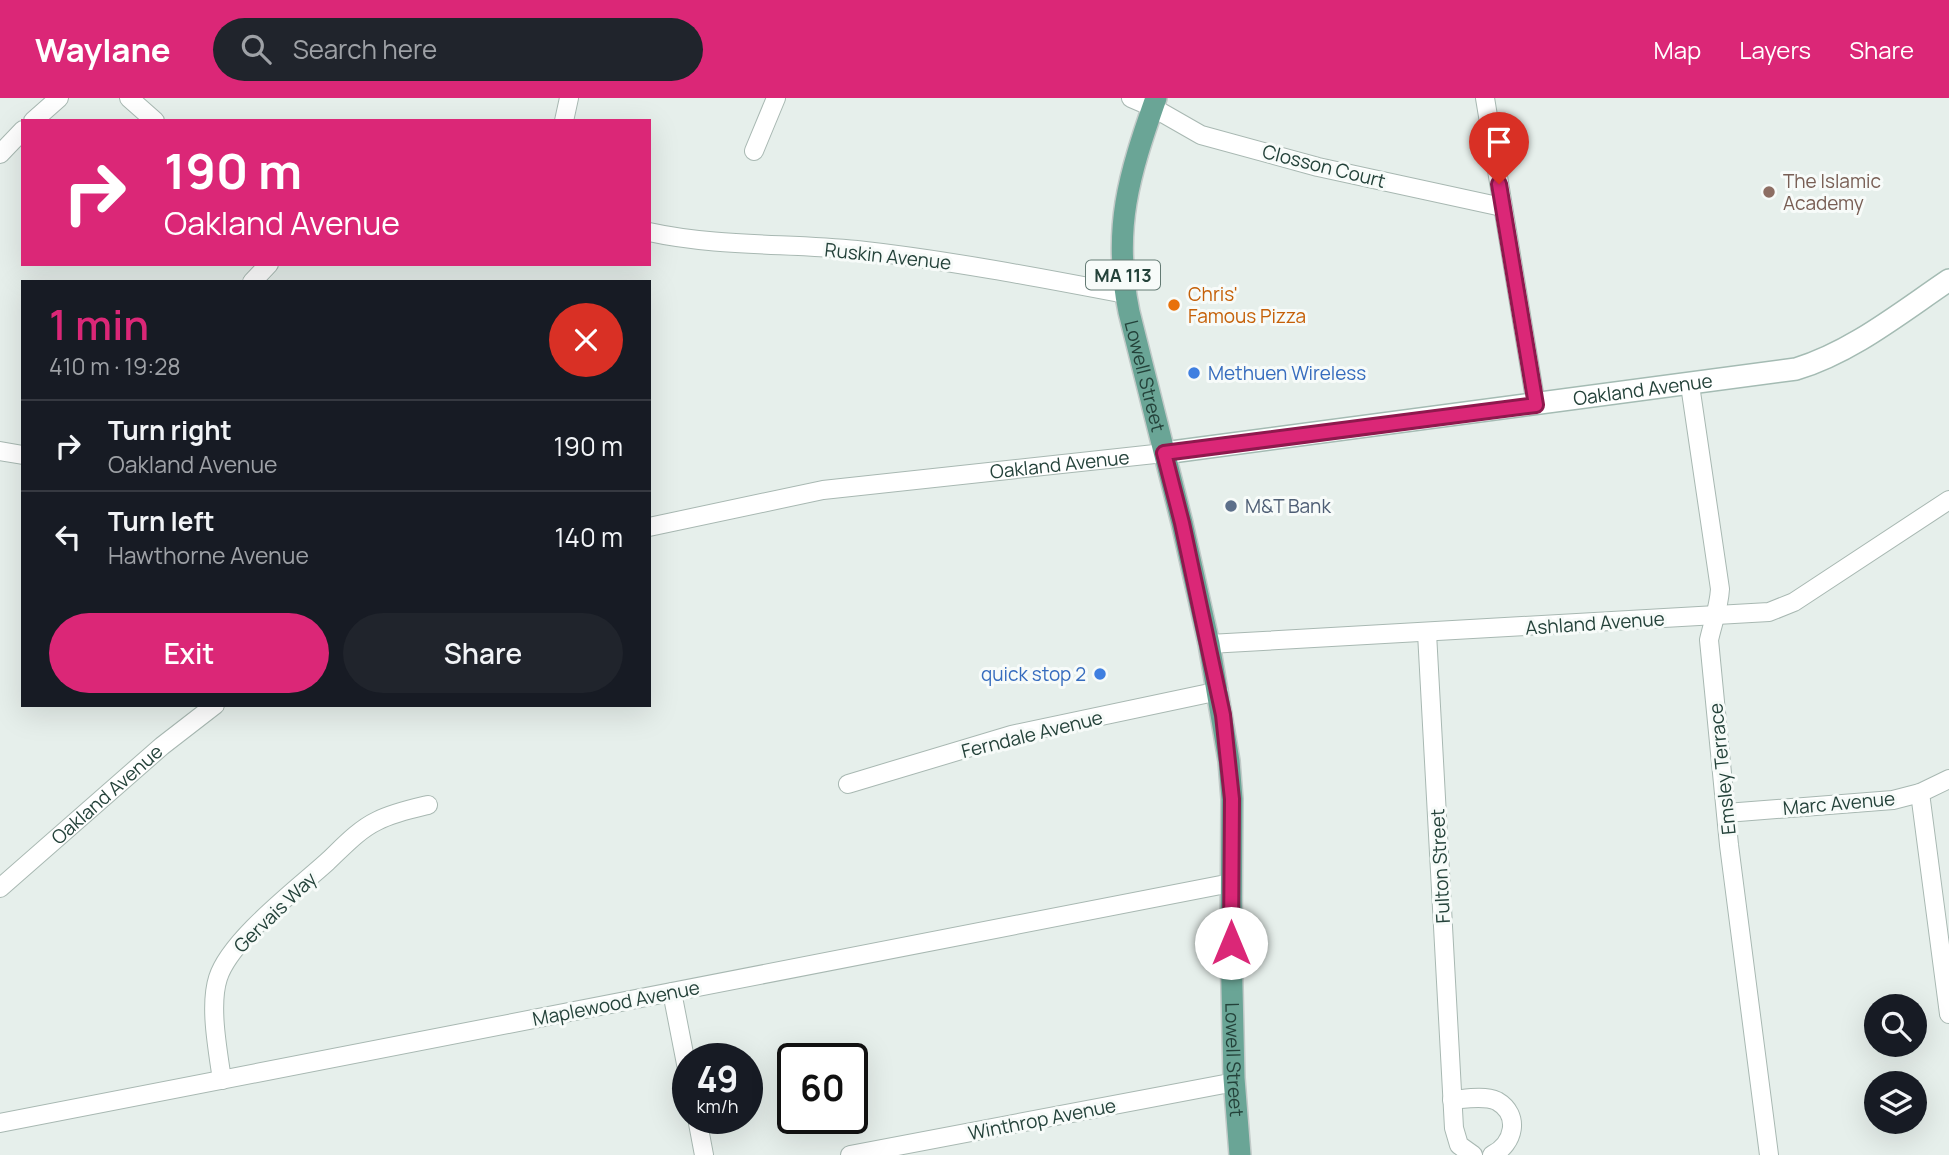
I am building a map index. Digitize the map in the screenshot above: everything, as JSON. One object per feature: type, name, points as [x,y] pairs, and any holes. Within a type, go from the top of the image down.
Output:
[{"type":"main road","name":"Lowell Street","points":[[1154,102],[1136,155],[1121,226],[1125,294],[1219,691],[1232,799],[1235,1082],[1240,1155]]},
{"type":"street","points":[[35,119],[59,98]]},
{"type":"street","points":[[129,98],[153,119]]},
{"type":"street","points":[[564,119],[569,98]]},
{"type":"street","points":[[754,151],[776,98]]},
{"type":"street","name":"Closson Court","points":[[1130,98],[1154,102],[1201,135],[1318,167],[1503,207]]},
{"type":"street","points":[[1485,98],[1536,405]]},
{"type":"street","points":[[0,154],[21,132]]},
{"type":"street","name":"Ruskin Avenue","points":[[651,232],[743,244],[853,250],[911,257],[971,265],[1125,294]]},
{"type":"street","points":[[254,280],[267,266]]},
{"type":"street","name":"Oakland Avenue","points":[[651,527],[823,490],[1164,453],[1763,376],[1822,362],[1949,280]]},
{"type":"street","name":"Emsley Terrace","points":[[1690,385],[1720,589],[1719,607],[1709,640],[1726,813],[1769,1155]]},
{"type":"street","points":[[0,451],[21,455]]},
{"type":"street","name":"Ashland Avenue","points":[[1209,644],[1769,612],[1794,602],[1949,500]]},
{"type":"street","name":"Fulton Street","points":[[1427,633],[1455,1137],[1459,1145],[1473,1155]]},
{"type":"street","name":"Ferndale Avenue","points":[[848,784],[1011,735],[1219,691]]},
{"type":"street","name":"Oakland Avenue","points":[[0,888],[162,746],[212,707]]},
{"type":"street","name":"Marc Avenue","points":[[1726,813],[1894,800],[1920,793],[1949,779]]},
{"type":"street","points":[[1920,793],[1949,1014]]},
{"type":"street","name":"Gervais Way","points":[[222,1080],[215,1005],[217,981],[223,965],[267,916],[374,822],[398,812],[428,805]]},
{"type":"street","name":"Maplewood Avenue","points":[[0,1123],[1231,883]]},
{"type":"street","points":[[671,992],[682,1043]]},
{"type":"street","name":"Winthrop Avenue","points":[[850,1155],[1235,1082]]},
{"type":"street","points":[[1452,1100],[1488,1098],[1506,1108],[1511,1117],[1511,1136],[1507,1144],[1493,1155]]},
{"type":"street","points":[[699,1134],[704,1155]]},
{"type":"place","name":"The Islamic Academy","points":[[1769,192]]},
{"type":"place","name":"Chris' Famous Pizza","points":[[1174,305]]},
{"type":"place","name":"Methuen Wireless","points":[[1194,373]]},
{"type":"place","name":"M&T Bank","points":[[1231,506]]},
{"type":"place","name":"quick stop 2","points":[[1100,674]]},
{"type":"route","points":[[1231,943],[1232,799],[1223,715],[1182,523],[1164,453],[1536,405],[1499,184]]}]
